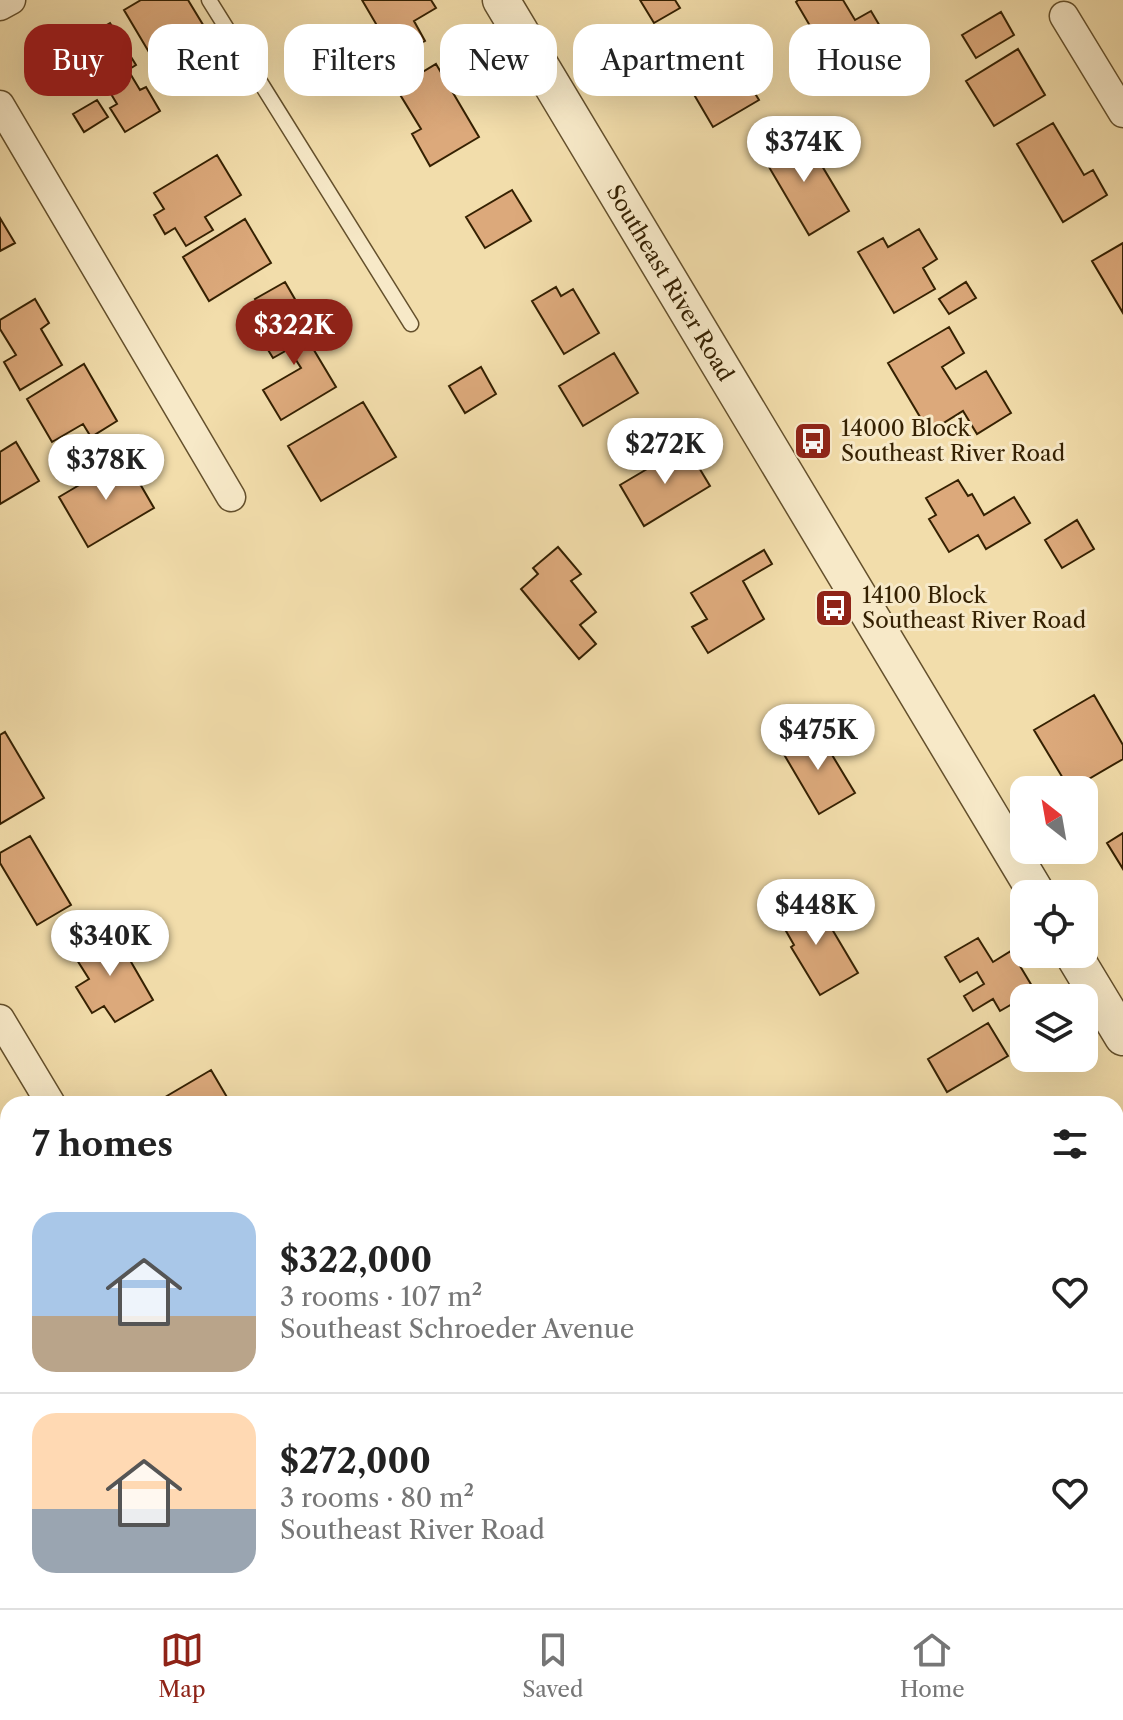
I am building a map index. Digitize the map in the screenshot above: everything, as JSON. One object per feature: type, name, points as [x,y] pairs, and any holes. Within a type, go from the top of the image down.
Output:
[{"type":"street","points":[[0,6],[11,0]]},
{"type":"street","name":"Southeast River Road","points":[[501,0],[1029,880]]},
{"type":"street","points":[[1064,16],[1123,113]]},
{"type":"street","points":[[0,105],[231,497]]},
{"type":"street","points":[[1081,968],[1123,1037]]},
{"type":"street","points":[[0,1019],[46,1096]]},
{"type":"lane","points":[[209,0],[411,324]]},
{"type":"building","points":[[141,0],[188,0],[203,24],[148,24],[148,50],[124,10]]},
{"type":"building","points":[[362,0],[431,0],[436,8],[414,21],[416,24],[376,24]]},
{"type":"building","points":[[640,0],[675,0],[680,8],[654,23]]},
{"type":"building","points":[[843,0],[855,20],[871,11],[879,24],[809,24],[796,2]]},
{"type":"building","points":[[1001,12],[1014,35],[976,58],[962,35]]},
{"type":"building","points":[[1018,49],[1045,95],[994,126],[966,81]]},
{"type":"building","points":[[436,64],[440,71],[440,96],[455,96],[479,137],[430,166],[412,134],[421,129],[401,96],[424,96],[424,71]]},
{"type":"building","points":[[132,77],[140,90],[146,87],[148,96],[151,96],[160,111],[125,132],[110,108],[117,104],[112,96],[132,96]]},
{"type":"building","points":[[695,96],[757,96],[759,100],[713,127]]},
{"type":"building","points":[[97,100],[108,117],[84,132],[73,114]]},
{"type":"building","points":[[1053,123],[1084,175],[1093,170],[1107,195],[1063,222],[1017,144]]},
{"type":"building","points":[[788,133],[799,153],[810,146],[849,211],[809,235],[759,150]]},
{"type":"building","points":[[217,155],[241,195],[205,217],[213,230],[186,246],[175,228],[165,234],[154,215],[164,209],[154,193]]},
{"type":"building","points":[[512,190],[531,221],[485,248],[466,217]]},
{"type":"building","points":[[0,218],[15,243],[0,251]]},
{"type":"building","points":[[245,219],[271,263],[209,301],[183,257]]},
{"type":"building","points":[[919,229],[937,259],[923,268],[935,289],[894,313],[858,252],[883,238],[888,247]]},
{"type":"building","points":[[1123,243],[1123,313],[1092,261]]},
{"type":"building","points":[[285,282],[296,301],[267,319],[255,299]]},
{"type":"building","points":[[966,282],[976,298],[949,314],[939,299]]},
{"type":"building","points":[[556,287],[561,296],[573,289],[599,333],[564,354],[532,301]]},
{"type":"building","points":[[35,299],[49,323],[41,329],[62,365],[20,390],[4,362],[16,355],[0,329],[0,320]]},
{"type":"building","points":[[290,310],[336,387],[281,420],[263,390],[301,368],[289,349],[273,358],[257,332]]},
{"type":"building","points":[[949,327],[964,353],[942,367],[956,389],[986,371],[1011,413],[977,434],[963,411],[929,432],[888,363]]},
{"type":"building","points":[[614,353],[638,393],[583,426],[559,386]]},
{"type":"building","points":[[84,364],[117,421],[91,437],[83,424],[52,442],[27,399]]},
{"type":"building","points":[[481,367],[496,394],[465,413],[449,386]]},
{"type":"building","points":[[363,402],[396,457],[321,501],[288,446]]},
{"type":"building","points":[[16,442],[39,481],[0,504],[0,452]]},
{"type":"building","points":[[686,446],[710,486],[644,526],[620,485]]},
{"type":"building","points":[[125,458],[154,508],[88,547],[59,497]]},
{"type":"building","points":[[958,480],[968,496],[972,494],[984,515],[1014,497],[1030,523],[986,549],[978,535],[949,552],[929,519],[936,515],[926,498]]},
{"type":"building","points":[[1077,520],[1094,549],[1062,568],[1045,540]]},
{"type":"building","points":[[558,547],[581,574],[571,581],[596,612],[580,625],[596,644],[579,659],[521,589],[538,574],[533,568]]},
{"type":"building","points":[[764,550],[772,564],[743,581],[764,619],[708,653],[692,627],[707,619],[691,593]]},
{"type":"building","points":[[1094,695],[1123,745],[1123,759],[1094,776],[1062,776],[1034,730]]},
{"type":"building","points":[[817,730],[855,793],[819,814],[782,751]]},
{"type":"building","points":[[5,732],[44,798],[0,824],[0,735]]},
{"type":"building","points":[[1123,833],[1123,869],[1107,843]]},
{"type":"building","points":[[30,836],[71,905],[37,925],[0,863],[0,853]]},
{"type":"building","points":[[799,895],[819,929],[829,924],[858,973],[820,995],[791,947],[794,945],[774,910]]},
{"type":"building","points":[[112,929],[153,1000],[115,1022],[104,1006],[92,1013],[76,987],[89,979],[72,952]]},
{"type":"building","points":[[978,938],[993,962],[1010,952],[1010,968],[1021,968],[1031,984],[1010,984],[1010,1005],[1000,1011],[993,999],[973,1011],[964,996],[984,984],[977,972],[960,982],[945,957]]},
{"type":"building","points":[[988,1023],[1008,1056],[947,1092],[928,1059]]},
{"type":"building","points":[[211,1070],[226,1096],[167,1096]]},
{"type":"place","name":"14000 Block Southeast River Road","points":[[813,441]]},
{"type":"place","name":"14100 Block Southeast River Road","points":[[834,608]]}]
